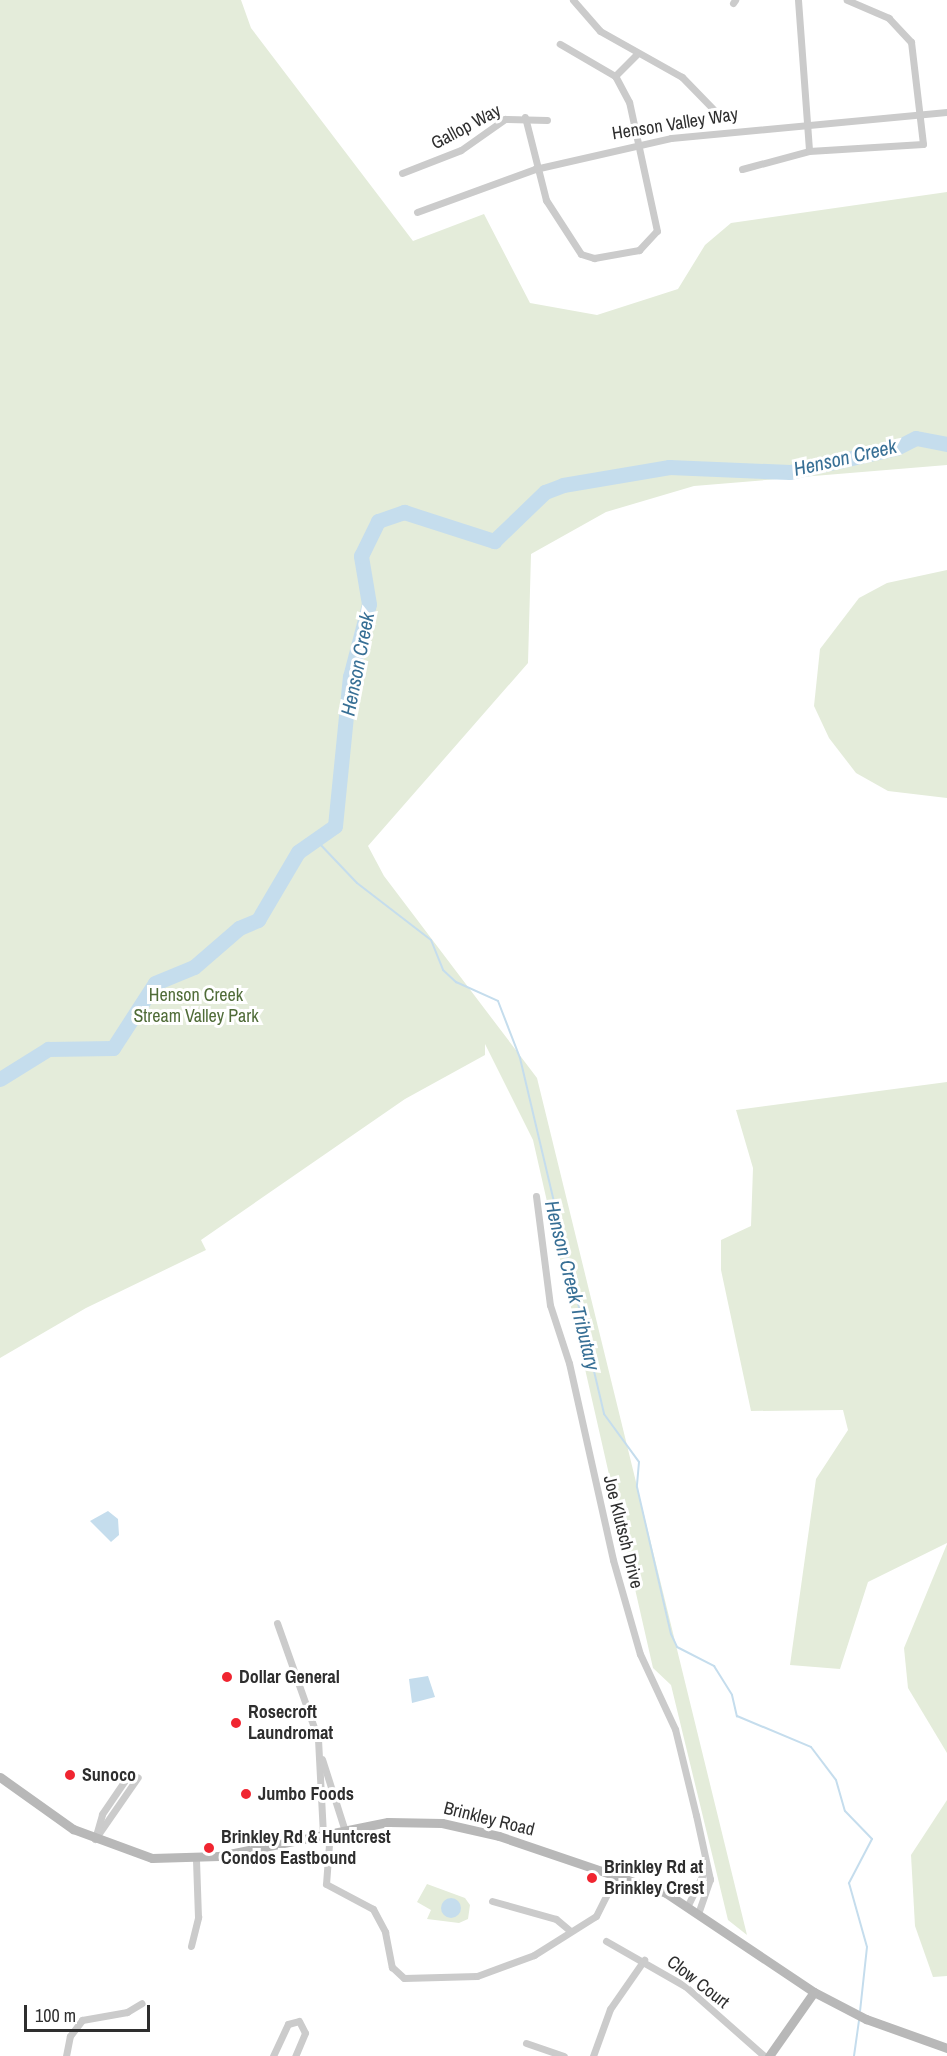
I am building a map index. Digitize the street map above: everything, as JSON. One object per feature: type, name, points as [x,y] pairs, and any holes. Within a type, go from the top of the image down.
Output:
[{"type":"main road","name":"Brinkley Road","points":[[0,1777],[94,1839],[141,1856],[196,1859],[344,1828],[388,1822],[442,1823],[617,1874],[688,1905],[814,1992],[852,2013],[947,2049]]},
{"type":"main road","points":[[766,2056],[814,1992]]},
{"type":"street","points":[[573,0],[600,31],[636,55],[681,77],[716,111]]},
{"type":"street","points":[[798,0],[809,151]]},
{"type":"street","points":[[742,169],[809,151],[923,144],[915,53],[907,35],[889,18],[847,0]]},
{"type":"street","points":[[525,117],[535,169],[546,200],[581,254],[594,258],[639,250],[657,231],[640,143],[615,76],[560,44]]},
{"type":"street","points":[[615,76],[636,55]]},
{"type":"street","name":"Henson Valley Way","points":[[417,212],[535,169],[640,143],[807,123],[947,112]]},
{"type":"street","name":"Gallop Way","points":[[402,173],[460,150],[506,119],[525,117],[547,120]]},
{"type":"street","name":"Joe Klutsch Drive","points":[[536,1196],[550,1305],[569,1363],[613,1560],[640,1654],[675,1729],[710,1884],[699,1911]]},
{"type":"street","points":[[277,1623],[344,1828]]},
{"type":"street","points":[[320,1752],[326,1832],[326,1884],[373,1909],[400,1976],[436,1979],[496,1971],[534,1955],[569,1930],[596,1916],[617,1874]]},
{"type":"street","points":[[94,1839],[102,1814],[130,1773]]},
{"type":"street","points":[[94,1839],[138,1777]]},
{"type":"street","points":[[191,1946],[198,1917],[196,1859]]},
{"type":"street","points":[[688,1905],[706,1868]]},
{"type":"street","points":[[492,1901],[556,1919],[569,1930]]},
{"type":"street","name":"Clow Court","points":[[606,1941],[644,1960],[703,2000],[766,2056]]},
{"type":"street","points":[[593,2056],[610,2009],[644,1960]]},
{"type":"street","points":[[66,2056],[70,2036],[82,2020],[127,2012],[142,2002]]},
{"type":"street","points":[[273,2056],[288,2024],[299,2021],[305,2033],[295,2056]]},
{"type":"street","points":[[526,2043],[564,2056]]},
{"type":"green space","name":"Henson Creek Stream Valley Park","points":[[0,0],[241,0],[251,28],[413,241],[484,214],[530,303],[597,315],[678,289],[705,245],[731,223],[947,192],[947,465],[694,486],[606,512],[531,554],[528,663],[368,846],[384,876],[537,1078],[747,1935],[728,1920],[671,1685],[653,1668],[533,1140],[485,1044],[485,1055],[405,1099],[201,1240],[206,1250],[86,1308],[0,1358]]},
{"type":"green space","points":[[947,570],[947,798],[888,791],[856,773],[829,738],[814,706],[820,649],[859,598],[887,583]]},
{"type":"green space","points":[[947,1082],[947,1543],[868,1582],[840,1669],[790,1665],[816,1479],[848,1430],[843,1410],[751,1411],[721,1270],[721,1240],[751,1226],[753,1168],[736,1110]]},
{"type":"green space","points":[[947,1544],[947,1753],[908,1688],[904,1648]]},
{"type":"green space","points":[[947,1800],[947,1976],[933,1977],[915,1926],[911,1855]]},
{"type":"green space","points":[[427,1884],[465,1898],[470,1905],[468,1919],[459,1923],[427,1919],[431,1910],[417,1902]]},
{"type":"water","points":[[108,1511],[118,1519],[119,1535],[111,1542],[90,1521]]},
{"type":"water","points":[[428,1676],[435,1697],[412,1703],[409,1679]]},
{"type":"water","points":[[451,1898],[458,1901],[461,1908],[458,1915],[451,1918],[444,1915],[441,1908],[444,1901]]},
{"type":"waterway","name":"Henson Creek","points":[[0,1079],[48,1049],[113,1048],[155,983],[194,967],[239,928],[258,920],[298,852],[335,826],[350,677],[369,604],[361,556],[378,521],[404,512],[494,541],[545,492],[563,485],[669,467],[790,472],[896,448],[916,438],[947,444]]},
{"type":"waterway","name":"Henson Creek Tributary","points":[[317,841],[357,883],[431,940],[443,970],[456,982],[498,1001],[520,1058],[604,1414],[639,1462],[637,1487],[671,1634],[677,1647],[714,1666],[732,1695],[737,1716],[811,1747],[836,1780],[845,1811],[872,1839],[849,1883],[867,1947],[860,2011]]},
{"type":"waterway","name":"Henson Creek Tributary","points":[[854,2056],[859,2020]]},
{"type":"place","name":"Dollar General","points":[[227,1677]]},
{"type":"place","name":"Rosecroft Laundromat","points":[[236,1723]]},
{"type":"place","name":"Sunoco","points":[[70,1775]]},
{"type":"place","name":"Jumbo Foods","points":[[246,1794]]},
{"type":"place","name":"Brinkley Rd & Huntcrest Condos Eastbound","points":[[209,1848]]},
{"type":"place","name":"Brinkley Rd at Brinkley Crest","points":[[592,1878]]}]
